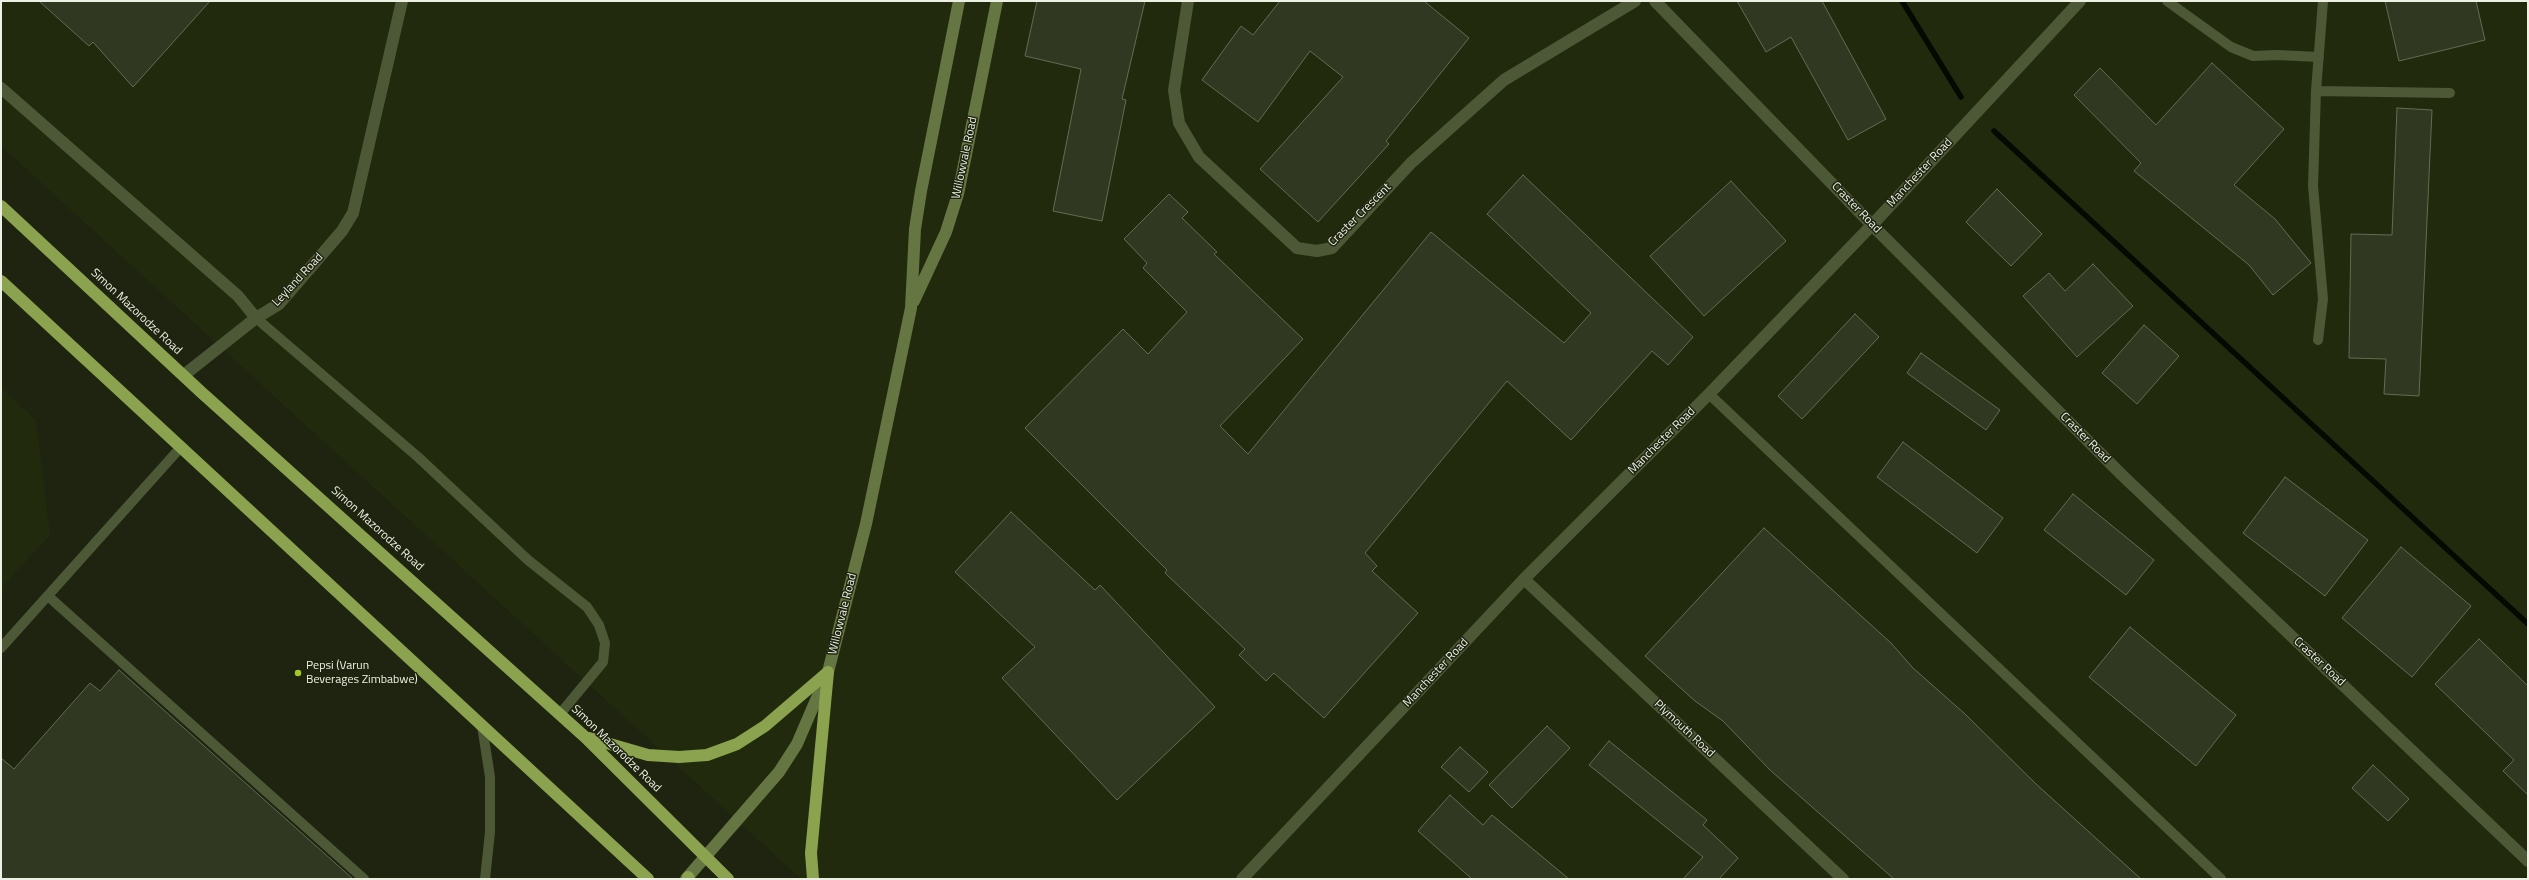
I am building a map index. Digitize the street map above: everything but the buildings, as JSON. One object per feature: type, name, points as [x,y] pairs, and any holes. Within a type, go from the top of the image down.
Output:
[{"type":"highway","name":"Simon Mazorodze Road","points":[[1,206],[184,375],[586,737],[728,879]]},
{"type":"highway","points":[[1,281],[648,879]]},
{"type":"highway","points":[[586,737],[648,755],[707,755],[737,744],[765,726],[828,672]]},
{"type":"highway","points":[[813,879],[811,853],[828,672]]},
{"type":"main road","name":"Willowvale Road","points":[[688,878],[779,772],[797,744],[828,672],[866,524],[911,308],[916,229],[920,198],[959,1]]},
{"type":"main road","name":"Willowvale Road","points":[[911,308],[946,232],[958,194],[997,1]]},
{"type":"street","name":"Leyland Road","points":[[184,375],[256,318],[278,304],[342,231],[353,213],[402,1]]},
{"type":"street","name":"Craster Crescent","points":[[1188,1],[1174,90],[1179,123],[1199,157],[1297,248],[1317,251],[1332,248],[1411,163],[1504,80],[1635,1]]},
{"type":"street","name":"Craster Road","points":[[1655,1],[1872,225],[2123,476],[2528,861]]},
{"type":"street","name":"Manchester Road","points":[[1242,879],[1524,579],[1709,394],[1872,225],[2080,1]]},
{"type":"street","points":[[1,88],[238,296],[256,318]]},
{"type":"street","name":"Plymouth Road","points":[[1524,579],[1843,879]]},
{"type":"lane","points":[[2167,1],[2231,47],[2253,56],[2276,55],[2319,57]]},
{"type":"lane","points":[[2318,340],[2323,299],[2313,186],[2316,91],[2324,1]]},
{"type":"lane","points":[[2316,91],[2450,93]]},
{"type":"lane","points":[[256,318],[418,457],[528,560],[586,607],[599,625],[605,644],[603,662],[560,714]]},
{"type":"lane","points":[[1709,394],[2220,879]]},
{"type":"lane","points":[[1,648],[181,447]]},
{"type":"lane","points":[[48,596],[364,879]]},
{"type":"lane","points":[[482,726],[490,777],[490,832],[485,879]]},
{"type":"shaded area","points":[[1,1],[2528,1],[2528,879],[801,879],[1,146]]},
{"type":"shaded area","points":[[1,388],[36,420],[50,535],[1,588]]},
{"type":"waterway","points":[[1902,1],[1961,97]]},
{"type":"waterway","points":[[1994,131],[2528,624]]},
{"type":"place","name":"Pepsi (Varun Beverages Zimbabwe)","points":[[298,673]]}]
